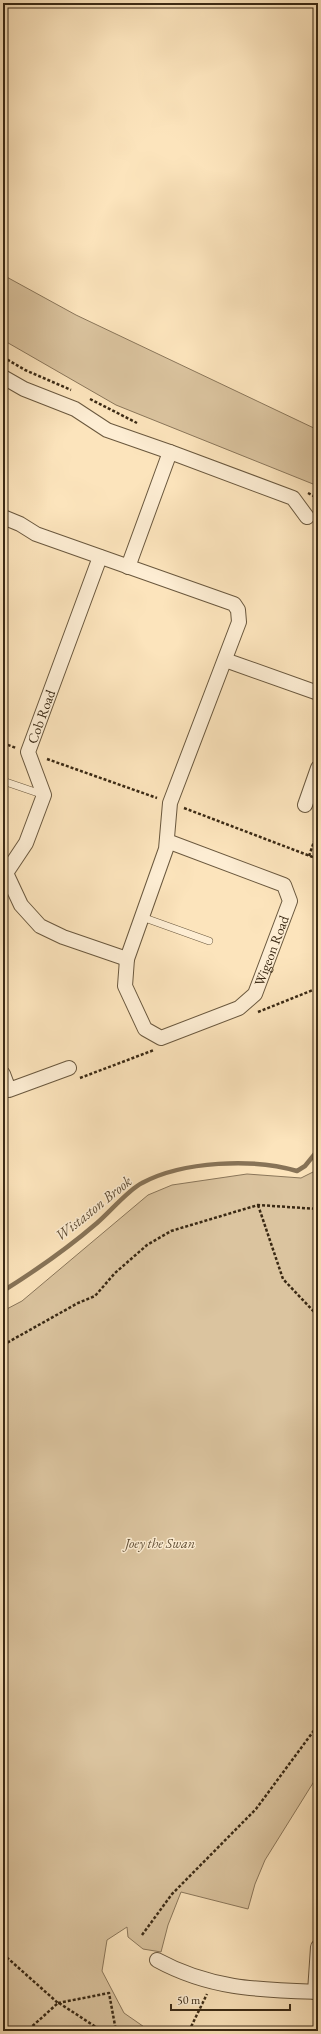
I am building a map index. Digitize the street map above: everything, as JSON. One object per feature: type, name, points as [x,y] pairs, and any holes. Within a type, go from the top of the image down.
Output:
[{"type":"street","points":[[3,377],[24,389],[75,409],[107,430],[293,498],[307,517]]},
{"type":"street","points":[[128,567],[170,452]]},
{"type":"street","points":[[3,517],[20,524],[36,534],[234,604],[238,610],[239,622],[170,803],[166,849],[126,960],[63,937],[40,926],[21,905],[4,873],[26,843],[44,795]]},
{"type":"street","name":"Cob Road","points":[[44,795],[28,752],[100,557]]},
{"type":"street","points":[[225,660],[318,692]]},
{"type":"street","points":[[305,805],[318,768]]},
{"type":"street","name":"Wigeon Road","points":[[126,960],[125,986],[145,1029],[161,1038],[239,1008],[255,994],[290,901],[284,885],[167,841]]},
{"type":"street","points":[[3,1074],[6,1090],[69,1068]]},
{"type":"street","points":[[157,1960],[176,1969],[213,1982],[258,1990],[317,1992],[318,1947]]},
{"type":"lane","points":[[3,781],[44,795]]},
{"type":"lane","points":[[142,917],[209,941]]},
{"type":"path","points":[[3,357],[25,370],[76,392]]},
{"type":"path","points":[[83,396],[140,424]]},
{"type":"path","points":[[305,491],[316,498],[318,502]]},
{"type":"path","points":[[309,856],[318,830]]},
{"type":"path","points":[[258,1205],[283,1279],[318,1316]]},
{"type":"path","points":[[3,1345],[78,1303],[95,1296],[115,1273],[142,1250],[171,1231],[258,1205],[318,1209]]},
{"type":"path","points":[[142,1935],[172,1894],[256,1809],[318,1725]]},
{"type":"path","points":[[3,1954],[58,2003],[102,2031]]},
{"type":"path","points":[[189,2031],[213,1982]]},
{"type":"path","points":[[27,2031],[58,2003],[109,1993],[116,2031]]},
{"type":"green space","points":[[3,275],[76,315],[318,430],[318,486],[116,405],[3,340]]},
{"type":"green space","name":"Joey the Swan","points":[[317,1170],[318,1775],[265,1860],[255,1884],[248,1909],[181,1892],[168,1925],[161,1952],[143,1949],[128,1937],[127,1927],[107,1940],[102,1971],[124,2013],[150,2031],[3,2031],[3,1311],[22,1301],[148,1195],[172,1185],[247,1174],[301,1178]]},
{"type":"waterway","name":"Wistaston Brook","points":[[3,1291],[75,1241],[142,1183],[177,1170],[218,1164],[260,1164],[297,1171],[305,1166],[318,1150]]}]
